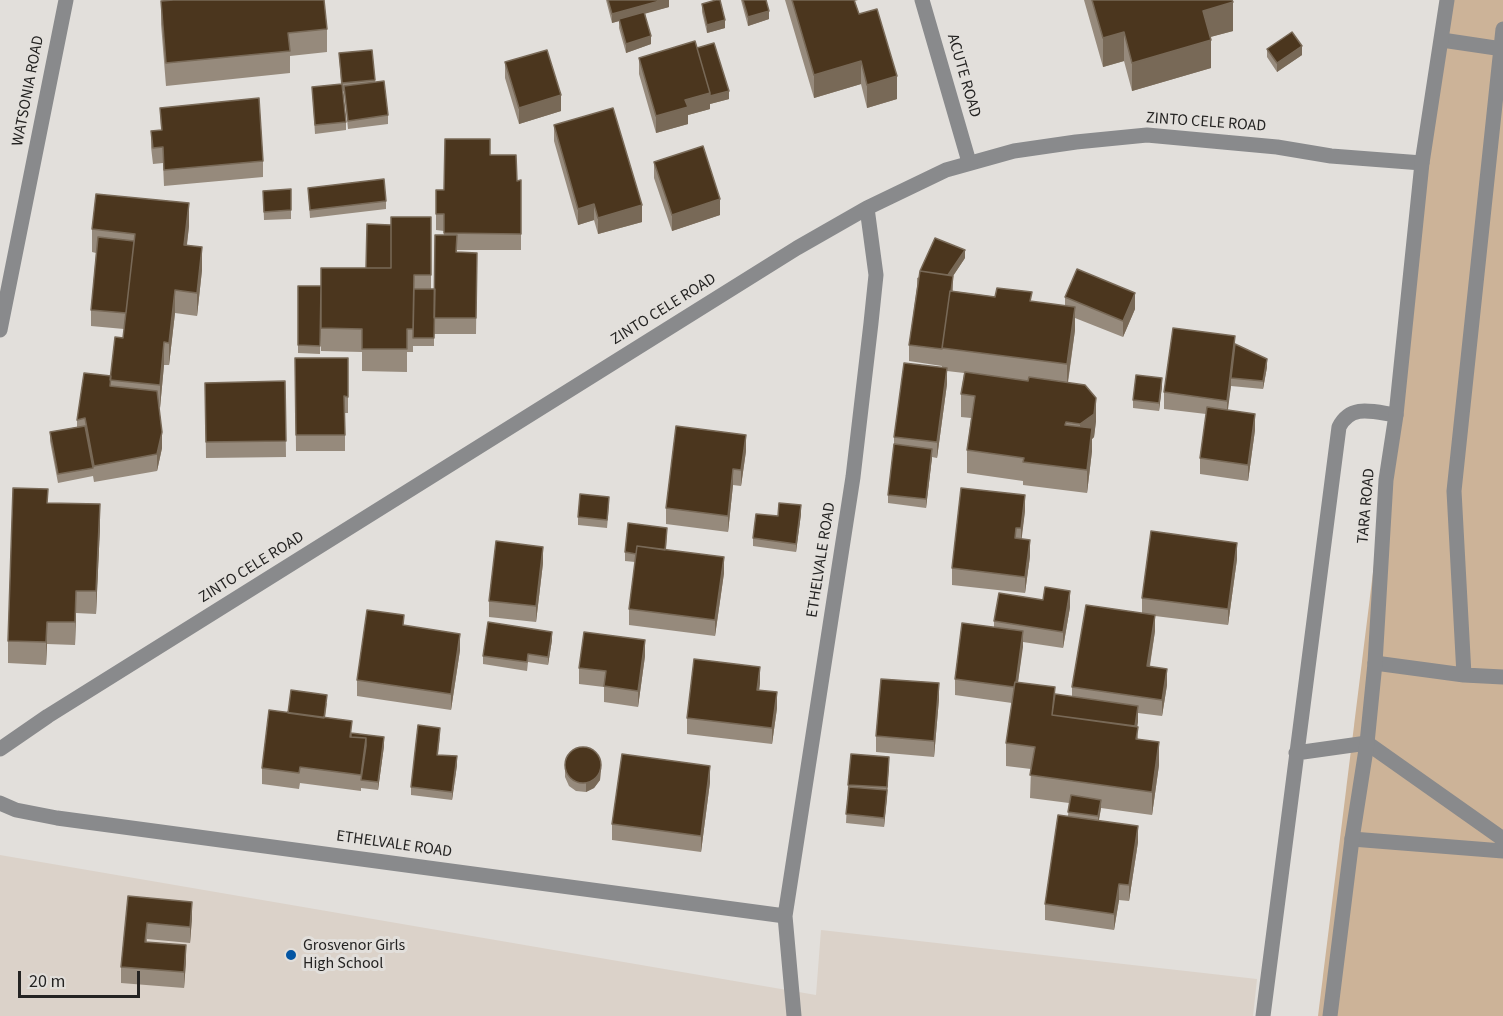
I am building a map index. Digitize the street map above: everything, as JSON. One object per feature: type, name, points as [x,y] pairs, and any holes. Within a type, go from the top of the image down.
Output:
[{"type":"street","name":"WATSONIA ROAD","points":[[0,330],[66,0]]},
{"type":"street","name":"ACUTE ROAD","points":[[922,0],[969,162]]},
{"type":"street","name":"TARA ROAD","points":[[1330,1016],[1352,839],[1367,743],[1375,663],[1386,480],[1396,415],[1422,163],[1447,0]]},
{"type":"street","points":[[1464,675],[1454,491],[1503,29]]},
{"type":"street","points":[[1442,40],[1502,49]]},
{"type":"street","name":"ZINTO CELE ROAD","points":[[0,749],[58,709],[755,274],[867,208],[946,170],[1014,151],[1146,135],[1277,147],[1331,156],[1422,163]]},
{"type":"street","name":"ETHELVALE ROAD","points":[[794,1016],[785,916],[853,477],[870,335],[876,275],[867,208]]},
{"type":"street","points":[[1263,1016],[1339,427],[1346,416],[1358,410],[1396,415]]},
{"type":"street","points":[[1375,663],[1464,675],[1503,677]]},
{"type":"street","points":[[1296,753],[1367,743],[1503,839]]},
{"type":"street","name":"ETHELVALE ROAD","points":[[0,803],[16,810],[57,818],[785,916]]},
{"type":"street","points":[[1352,839],[1503,851]]},
{"type":"shaded area","points":[[1444,0],[1503,0],[1503,1016],[1318,1016]]},
{"type":"shaded area","name":"Grosvenor Girls High School","points":[[0,855],[816,995],[821,930],[1257,979],[1253,1016],[0,1016]]},
{"type":"building","points":[[324,0],[327,29],[288,33],[290,51],[166,63],[161,1]]},
{"type":"building","points":[[608,0],[663,0],[612,14]]},
{"type":"building","points":[[720,0],[725,20],[707,25],[702,4]]},
{"type":"building","points":[[743,0],[766,0],[769,11],[748,17]]},
{"type":"building","points":[[792,0],[854,0],[859,14],[877,9],[897,76],[867,85],[861,61],[814,75]]},
{"type":"building","points":[[1092,0],[1232,0],[1233,2],[1203,11],[1211,40],[1132,63],[1124,32],[1103,38]]},
{"type":"building","points":[[644,12],[651,36],[626,44],[619,19]]},
{"type":"building","points":[[1292,32],[1302,46],[1277,63],[1267,49]]},
{"type":"building","points":[[695,41],[710,93],[685,100],[688,107],[656,116],[639,58]]},
{"type":"building","points":[[714,43],[729,91],[710,96],[697,48]]},
{"type":"building","points":[[372,50],[375,80],[342,83],[339,53]]},
{"type":"building","points":[[547,50],[561,95],[519,108],[505,62]]},
{"type":"building","points":[[384,81],[388,115],[348,121],[344,86]]},
{"type":"building","points":[[342,84],[346,122],[315,125],[312,87]]},
{"type":"building","points":[[259,98],[263,161],[164,170],[163,147],[153,148],[151,131],[162,130],[160,108]]},
{"type":"building","points":[[613,108],[642,205],[598,218],[594,204],[578,209],[554,125]]},
{"type":"building","points":[[445,139],[490,139],[490,155],[516,155],[517,181],[521,180],[521,234],[444,233],[444,214],[436,214],[436,190],[444,190]]},
{"type":"building","points":[[703,146],[720,199],[672,215],[654,162]]},
{"type":"building","points":[[384,179],[386,201],[310,210],[308,188]]},
{"type":"building","points":[[291,189],[291,210],[264,212],[263,191]]},
{"type":"building","points":[[96,194],[189,203],[184,245],[202,247],[197,293],[175,290],[169,343],[164,342],[160,385],[110,380],[115,337],[123,338],[135,234],[92,229]]},
{"type":"building","points":[[391,217],[431,217],[431,275],[414,275],[413,329],[407,329],[407,349],[362,349],[362,329],[321,328],[321,268],[391,268]]},
{"type":"building","points":[[367,224],[391,225],[391,268],[366,268]]},
{"type":"building","points":[[435,235],[457,235],[456,252],[477,253],[476,318],[434,318]]},
{"type":"building","points":[[98,237],[134,241],[126,313],[91,310]]},
{"type":"building","points":[[935,238],[965,250],[948,275],[920,271]]},
{"type":"building","points":[[1077,269],[1135,293],[1123,321],[1065,297]]},
{"type":"building","points":[[920,271],[953,276],[942,349],[909,345]]},
{"type":"building","points":[[298,286],[321,286],[320,346],[298,345]]},
{"type":"building","points":[[997,288],[1032,292],[1030,301],[1075,307],[1067,364],[942,348],[950,291],[995,297]]},
{"type":"building","points":[[414,289],[435,289],[434,338],[413,338]]},
{"type":"building","points":[[1173,328],[1235,336],[1227,401],[1164,392]]},
{"type":"building","points":[[1235,344],[1267,359],[1263,381],[1231,378]]},
{"type":"building","points":[[295,358],[348,358],[348,397],[344,396],[345,435],[296,435]]},
{"type":"building","points":[[904,363],[947,368],[937,442],[894,437]]},
{"type":"building","points":[[965,372],[1028,381],[1029,377],[1085,385],[1096,398],[1094,414],[1080,424],[1066,422],[1065,425],[1092,428],[1087,470],[1023,462],[1024,458],[967,450],[975,396],[961,394]]},
{"type":"building","points":[[84,373],[111,376],[110,386],[157,391],[162,432],[157,454],[94,466],[85,418],[77,420]]},
{"type":"building","points":[[1136,375],[1162,378],[1159,403],[1133,400]]},
{"type":"building","points":[[285,381],[286,441],[206,442],[205,383]]},
{"type":"building","points":[[1207,407],[1255,414],[1248,465],[1200,458]]},
{"type":"building","points":[[85,426],[93,468],[58,474],[50,432]]},
{"type":"building","points":[[676,426],[746,435],[741,470],[733,469],[728,516],[666,508]]},
{"type":"building","points":[[894,444],[932,449],[926,499],[888,495]]},
{"type":"building","points":[[13,488],[48,489],[47,503],[100,504],[96,591],[76,591],[75,622],[47,622],[46,642],[8,641]]},
{"type":"building","points":[[961,488],[1025,495],[1021,528],[1016,528],[1015,538],[1030,540],[1025,577],[952,568]]},
{"type":"building","points":[[580,494],[609,497],[607,520],[578,517]]},
{"type":"building","points":[[779,503],[801,505],[796,544],[753,538],[756,514],[778,516]]},
{"type":"building","points":[[628,523],[667,528],[665,550],[637,546],[636,554],[625,552]]},
{"type":"building","points":[[1151,531],[1237,543],[1228,609],[1142,598]]},
{"type":"building","points":[[496,541],[543,547],[536,606],[489,601]]},
{"type":"building","points":[[637,546],[724,557],[715,620],[629,609]]},
{"type":"building","points":[[1045,587],[1070,591],[1063,632],[994,621],[999,593],[1043,600]]},
{"type":"building","points":[[1086,605],[1155,615],[1147,666],[1167,669],[1162,700],[1072,687]]},
{"type":"building","points":[[367,610],[404,615],[403,625],[460,634],[451,694],[357,680]]},
{"type":"building","points":[[488,622],[552,632],[548,657],[528,654],[527,662],[483,656]]},
{"type":"building","points":[[962,623],[1023,631],[1014,687],[955,679]]},
{"type":"building","points":[[584,632],[645,640],[638,691],[604,686],[606,671],[579,668]]},
{"type":"building","points":[[694,659],[760,667],[757,690],[777,692],[772,728],[687,718]]},
{"type":"building","points":[[881,679],[939,683],[934,741],[876,736]]},
{"type":"building","points":[[1015,682],[1055,687],[1052,715],[1138,727],[1136,739],[1159,742],[1152,792],[1030,775],[1035,747],[1006,743]]},
{"type":"building","points":[[291,690],[327,695],[324,718],[288,713]]},
{"type":"building","points":[[1055,694],[1138,706],[1135,726],[1052,715]]},
{"type":"building","points":[[269,710],[352,721],[350,737],[366,738],[361,775],[300,767],[299,773],[262,768]]},
{"type":"building","points":[[418,725],[440,728],[437,755],[457,756],[452,792],[411,787]]},
{"type":"building","points":[[351,733],[384,737],[378,782],[361,780],[366,738],[351,737]]},
{"type":"building","points":[[583,747],[596,752],[601,765],[596,778],[583,783],[570,778],[565,765],[570,752]]},
{"type":"building","points":[[622,754],[710,766],[701,836],[612,824]]},
{"type":"building","points":[[851,754],[889,757],[887,787],[848,785]]},
{"type":"building","points":[[849,787],[887,790],[884,818],[846,814]]},
{"type":"building","points":[[1071,795],[1101,800],[1098,816],[1068,812]]},
{"type":"building","points":[[1058,815],[1138,826],[1129,885],[1119,884],[1114,914],[1045,904]]},
{"type":"building","points":[[128,896],[192,902],[190,927],[147,923],[145,942],[186,945],[184,972],[121,967]]},
{"type":"place","name":"Grosvenor Girls High School","points":[[291,955]]}]
